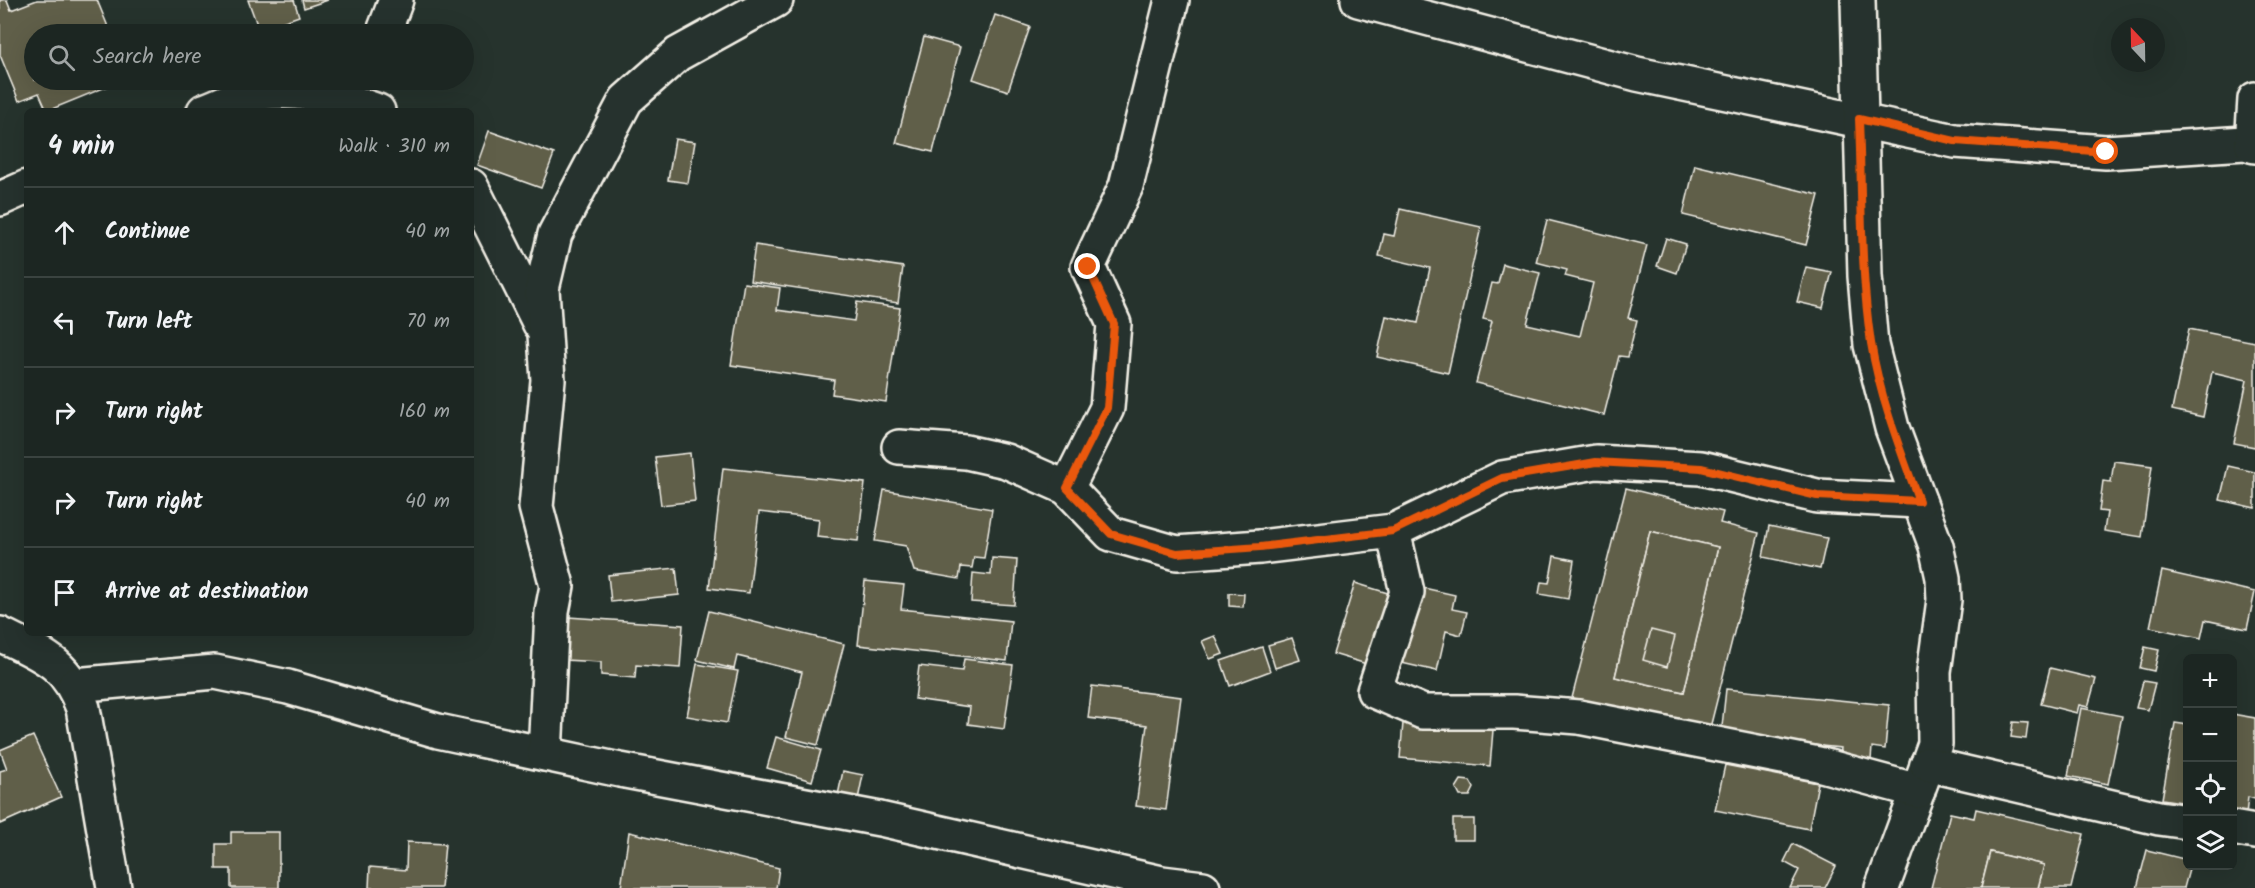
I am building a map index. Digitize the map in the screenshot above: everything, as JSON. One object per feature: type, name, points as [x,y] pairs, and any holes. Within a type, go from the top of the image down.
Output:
[{"type":"street","points":[[387,24],[396,0]]},
{"type":"street","points":[[545,754],[552,612],[557,586],[536,507],[548,380],[543,331],[543,289],[555,234],[626,100],[678,54],[776,0]]},
{"type":"street","points":[[1067,488],[1107,408],[1114,324],[1088,267],[1126,186],[1172,0]]},
{"type":"street","points":[[1358,0],[1637,74],[1955,141],[2106,152],[2253,145],[2255,99]]},
{"type":"street","points":[[1858,0],[1859,119],[1865,285],[1871,345],[1881,394],[1935,546],[1943,578],[1944,600],[1934,672],[1935,744],[1882,888]]},
{"type":"street","points":[[212,108],[241,97],[292,91],[368,98]]},
{"type":"street","points":[[0,199],[24,188]]},
{"type":"street","points":[[474,192],[543,331]]},
{"type":"street","points":[[899,447],[966,452],[996,459],[1067,488],[1111,534],[1177,553],[1260,547],[1393,531],[1502,478],[1596,462],[1701,468],[1817,496],[1919,501]]},
{"type":"street","points":[[1393,531],[1407,592],[1374,691],[1423,712],[1514,712],[1579,717],[1818,764],[1922,777],[2183,821]]},
{"type":"street","points":[[0,634],[44,656],[61,669],[75,685],[83,708],[114,888]]},
{"type":"street","points":[[75,685],[215,672],[288,687],[438,731],[880,819],[1162,883],[1203,888]]},
{"type":"street","points":[[2237,829],[2255,832]]},
{"type":"building","points":[[0,0],[7,0],[11,10],[37,0],[97,0],[107,24],[24,24],[24,90],[98,90],[54,108],[46,108],[39,93],[19,101],[0,55]]},
{"type":"building","points":[[248,0],[294,0],[299,16],[276,24],[257,24]]},
{"type":"building","points":[[302,0],[328,0],[304,8]]},
{"type":"building","points":[[995,15],[1030,27],[1008,91],[973,79]]},
{"type":"building","points":[[924,37],[960,47],[933,152],[896,143]]},
{"type":"building","points":[[489,131],[554,154],[541,188],[477,165]]},
{"type":"building","points":[[675,139],[695,142],[688,183],[668,180]]},
{"type":"building","points":[[1695,165],[1819,195],[1806,245],[1683,215]]},
{"type":"building","points":[[1400,209],[1481,227],[1448,373],[1377,357],[1386,316],[1418,323],[1430,268],[1379,256],[1384,234],[1394,236]]},
{"type":"building","points":[[1547,220],[1647,245],[1628,318],[1637,320],[1628,357],[1619,356],[1604,415],[1476,383],[1492,321],[1483,319],[1492,283],[1498,284],[1503,264],[1540,273],[1527,324],[1580,336],[1593,283],[1565,276],[1567,270],[1536,262]]},
{"type":"building","points":[[1666,238],[1686,244],[1677,273],[1657,266]]},
{"type":"building","points":[[755,245],[903,267],[898,303],[750,281]]},
{"type":"building","points":[[1806,267],[1832,272],[1823,308],[1797,302]]},
{"type":"building","points":[[744,283],[780,288],[777,310],[854,321],[857,302],[900,308],[886,402],[832,394],[834,380],[731,365]]},
{"type":"building","points":[[2189,329],[2255,342],[2255,447],[2234,443],[2247,380],[2212,372],[2203,417],[2172,410]]},
{"type":"building","points":[[690,453],[695,501],[661,505],[655,457]]},
{"type":"building","points":[[2114,461],[2152,466],[2142,537],[2104,531],[2107,512],[2099,511],[2103,481],[2111,482]]},
{"type":"building","points":[[2228,466],[2255,472],[2255,508],[2220,500]]},
{"type":"building","points":[[723,468],[865,483],[858,541],[817,537],[819,519],[759,512],[749,593],[709,588]]},
{"type":"building","points":[[1626,488],[1723,512],[1720,523],[1759,533],[1709,732],[1572,698]],"holes":[[[1650,531],[1718,547],[1684,692],[1615,677]]]},
{"type":"building","points":[[884,490],[992,509],[984,558],[974,557],[972,568],[961,567],[959,579],[914,571],[906,546],[875,541]]},
{"type":"building","points":[[1769,526],[1827,538],[1820,569],[1763,557]]},
{"type":"building","points":[[1650,531],[1718,547],[1684,692],[1615,677]]},
{"type":"building","points":[[1554,556],[1574,560],[1568,599],[1539,594],[1541,582],[1549,583]]},
{"type":"building","points":[[992,558],[1017,560],[1014,605],[971,602],[973,573],[991,575]]},
{"type":"building","points":[[676,568],[679,595],[611,602],[608,575]]},
{"type":"building","points":[[2162,571],[2255,592],[2247,629],[2205,620],[2201,638],[2150,627]]},
{"type":"building","points":[[865,581],[904,585],[901,609],[1011,621],[1007,661],[858,645]]},
{"type":"building","points":[[1355,583],[1391,594],[1370,665],[1333,654]]},
{"type":"building","points":[[1415,586],[1455,595],[1452,609],[1467,612],[1461,635],[1446,631],[1437,671],[1397,662]]},
{"type":"building","points":[[1229,593],[1244,594],[1243,607],[1229,606]]},
{"type":"building","points":[[709,611],[844,644],[818,745],[786,737],[802,672],[737,656],[734,669],[697,660]]},
{"type":"building","points":[[568,617],[683,625],[680,668],[636,665],[635,678],[601,675],[601,662],[564,660]]},
{"type":"building","points":[[1651,630],[1675,636],[1667,667],[1643,660]]},
{"type":"building","points":[[1215,636],[1223,654],[1210,659],[1202,641]]},
{"type":"building","points":[[1292,638],[1300,660],[1275,668],[1268,645]]},
{"type":"building","points":[[1262,647],[1270,671],[1230,686],[1221,661]]},
{"type":"building","points":[[2145,647],[2159,650],[2154,671],[2140,668]]},
{"type":"building","points":[[964,659],[1013,665],[1004,729],[968,724],[970,707],[915,699],[919,666],[962,671]]},
{"type":"building","points":[[697,664],[738,671],[727,723],[687,716]]},
{"type":"building","points":[[2050,668],[2096,679],[2088,707],[2079,705],[2077,713],[2041,704]]},
{"type":"building","points":[[2143,681],[2155,683],[2148,710],[2136,708]]},
{"type":"building","points":[[1092,686],[1181,697],[1166,810],[1136,806],[1147,725],[1088,718]]},
{"type":"building","points":[[1726,689],[1889,705],[1885,749],[1872,747],[1871,760],[1840,757],[1841,748],[1721,736]]},
{"type":"building","points":[[2081,708],[2122,716],[2108,784],[2068,776]]},
{"type":"building","points":[[2237,715],[2255,718],[2255,799],[2248,797],[2246,814],[2237,812]]},
{"type":"building","points":[[2013,722],[2028,723],[2026,739],[2011,737]]},
{"type":"building","points":[[1403,723],[1493,730],[1490,766],[1400,758]]},
{"type":"building","points":[[2175,723],[2183,724],[2183,802],[2162,799]]},
{"type":"building","points":[[33,736],[61,797],[0,824],[0,771],[7,769],[0,750]]},
{"type":"building","points":[[776,737],[821,750],[812,781],[767,768]]},
{"type":"building","points":[[1725,765],[1818,783],[1809,829],[1715,810]]},
{"type":"building","points":[[843,771],[863,775],[857,804],[837,800]]},
{"type":"building","points":[[1461,780],[1470,781],[1474,788],[1470,796],[1460,796],[1456,788]]},
{"type":"building","points":[[1976,809],[2084,834],[2071,888],[2038,888],[2044,865],[1990,852],[1981,888],[1931,888],[1950,813],[1974,818]]},
{"type":"building","points":[[1453,819],[1474,819],[1474,840],[1453,840]]},
{"type":"building","points":[[231,832],[279,832],[279,888],[231,888],[231,869],[216,869],[216,844],[231,844]]},
{"type":"building","points":[[629,832],[779,868],[776,888],[621,888]]},
{"type":"building","points":[[407,842],[445,844],[441,888],[369,888],[370,867],[406,870]]},
{"type":"building","points":[[1793,844],[1836,866],[1825,888],[1790,888],[1799,870],[1784,862]]},
{"type":"building","points":[[2147,850],[2183,859],[2183,870],[2189,870],[2184,888],[2137,888]]},
{"type":"building","points":[[1990,852],[2044,865],[2038,888],[1981,888]]},
{"type":"route","points":[[1088,267],[1114,324],[1107,408],[1067,488],[1111,534],[1177,553],[1260,547],[1393,531],[1502,478],[1596,462],[1701,468],[1817,496],[1919,501],[1881,394],[1871,345],[1864,276],[1859,119],[1955,141],[2106,152]]}]
